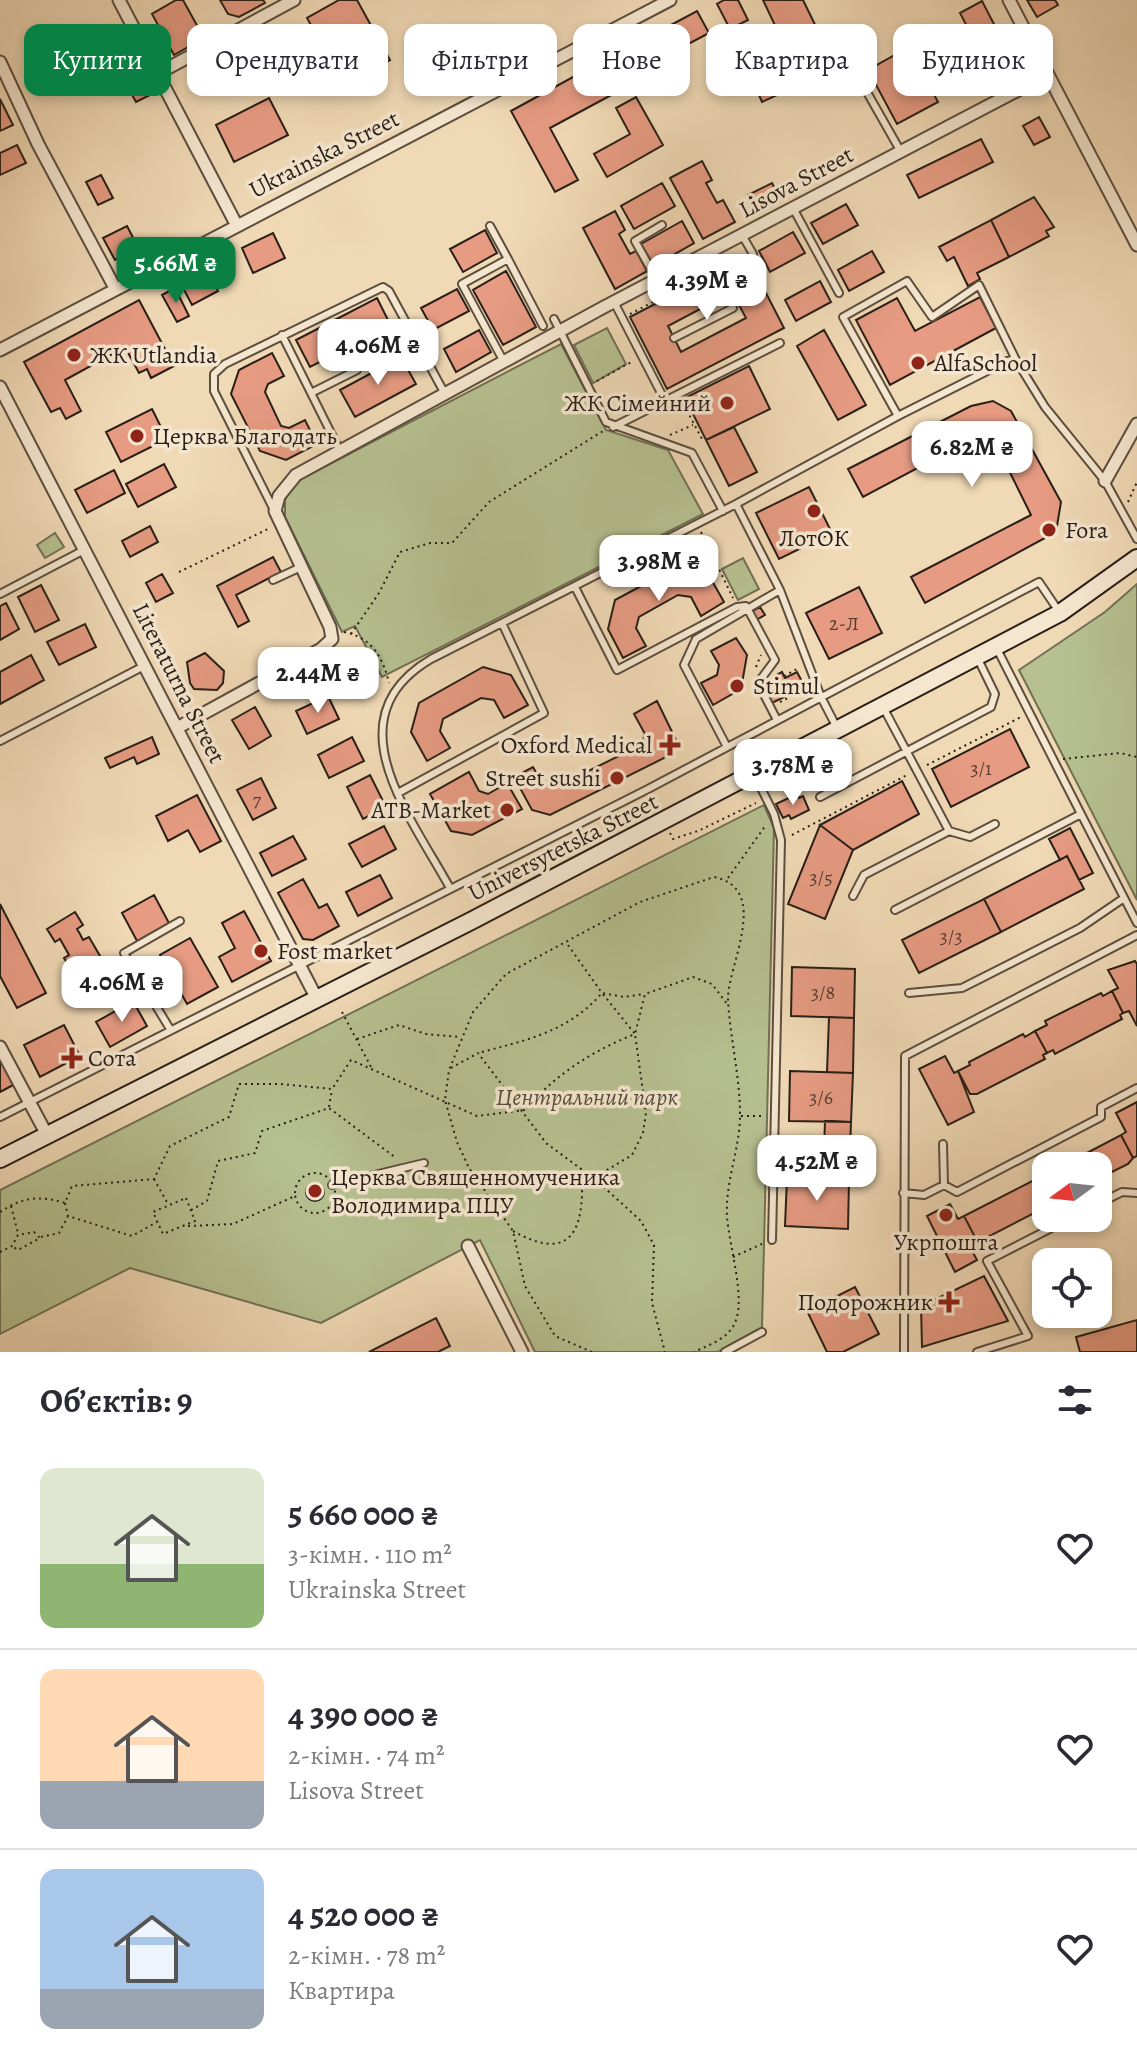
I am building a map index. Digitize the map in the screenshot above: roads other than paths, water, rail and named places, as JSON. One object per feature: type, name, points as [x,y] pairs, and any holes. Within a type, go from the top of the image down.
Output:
[{"type":"main road","name":"Universytetska Street","points":[[0,1159],[664,822],[996,647],[1060,613],[1137,558]]},
{"type":"street","points":[[119,0],[131,24]]},
{"type":"street","points":[[171,66],[294,0]]},
{"type":"street","name":"Ukrainska Street","points":[[0,350],[236,224],[670,0]]},
{"type":"street","points":[[1009,0],[1020,24]]},
{"type":"street","points":[[0,62],[38,144],[115,288]]},
{"type":"street","points":[[1053,91],[1137,245]]},
{"type":"street","points":[[169,96],[236,224]]},
{"type":"street","name":"Lisova Street","points":[[276,522],[279,496],[296,475],[614,302],[1007,96]]},
{"type":"street","name":"Literaturna Street","points":[[0,387],[317,999]]},
{"type":"street","points":[[1105,481],[1137,424]]},
{"type":"street","points":[[177,728],[326,646],[332,639],[330,627],[276,522]]},
{"type":"street","points":[[0,1047],[47,1135]]},
{"type":"street","points":[[468,1246],[522,1352]]},
{"type":"lane","points":[[869,96],[901,152]]},
{"type":"lane","points":[[793,208],[839,293]]},
{"type":"lane","points":[[657,280],[635,241],[662,225]]},
{"type":"lane","points":[[490,226],[543,326]]},
{"type":"lane","points":[[742,235],[752,252]]},
{"type":"lane","points":[[504,362],[462,284],[508,259]]},
{"type":"lane","points":[[898,416],[843,317],[907,281],[932,317],[979,285],[1016,360],[1045,407],[1105,481],[1137,539]]},
{"type":"lane","points":[[276,522],[212,382],[220,367],[383,287],[389,291],[445,394]]},
{"type":"lane","points":[[614,302],[645,355],[661,393]]},
{"type":"lane","points":[[674,338],[733,308]]},
{"type":"lane","points":[[554,319],[612,426],[691,453],[723,511]]},
{"type":"lane","points":[[282,335],[340,451]]},
{"type":"lane","points":[[381,357],[415,339]]},
{"type":"lane","points":[[612,426],[780,343]]},
{"type":"lane","points":[[450,888],[398,793],[380,731],[391,696],[400,681],[422,664],[697,524],[709,521],[898,416],[1007,361],[1016,360]]},
{"type":"lane","points":[[311,393],[357,370]]},
{"type":"lane","points":[[736,504],[780,590],[821,697],[838,729]]},
{"type":"lane","points":[[0,594],[86,549]]},
{"type":"lane","points":[[273,580],[301,567]]},
{"type":"lane","points":[[0,1117],[727,747],[1039,582],[1060,613]]},
{"type":"lane","points":[[575,587],[617,670],[737,607],[780,590]]},
{"type":"lane","points":[[746,606],[775,660],[758,683],[777,720]]},
{"type":"lane","points":[[727,747],[684,665],[696,639],[740,614],[746,606]]},
{"type":"lane","points":[[398,793],[544,713],[502,623]]},
{"type":"lane","points":[[996,647],[1137,923]]},
{"type":"lane","points":[[820,797],[995,703],[995,694],[977,657]]},
{"type":"lane","points":[[0,741],[144,666]]},
{"type":"lane","points":[[883,706],[949,831]]},
{"type":"lane","points":[[754,774],[774,814],[781,840],[772,1240]]},
{"type":"lane","points":[[895,910],[1081,814]]},
{"type":"lane","points":[[853,896],[864,875],[949,831],[970,837],[995,824]]},
{"type":"lane","points":[[909,993],[962,988],[1080,928],[1124,898]]},
{"type":"lane","points":[[170,1029],[124,953],[180,921]]},
{"type":"lane","points":[[904,1352],[905,1056],[1137,935]]},
{"type":"lane","points":[[944,1185],[957,1192],[1101,1117],[1101,1107],[1137,1088]]},
{"type":"lane","points":[[943,1144],[944,1185]]},
{"type":"lane","points":[[332,1185],[424,1163]]},
{"type":"lane","points":[[903,1193],[924,1195],[944,1185]]},
{"type":"lane","points":[[1112,1197],[1122,1192],[1137,1193]]},
{"type":"lane","points":[[977,1352],[1028,1336],[987,1261],[1044,1232]]},
{"type":"lane","points":[[725,1352],[762,1332]]},
{"type":"place","name":"ЖК Utlandia","points":[[74,355]]},
{"type":"place","name":"AlfaSchool","points":[[918,363]]},
{"type":"place","name":"ЖК Сімейний","points":[[727,403]]},
{"type":"place","name":"Церква Благодать","points":[[137,436]]},
{"type":"place","name":"ЛотОК","points":[[814,511]]},
{"type":"place","name":"Fora","points":[[1049,530]]},
{"type":"place","name":"Stimul","points":[[737,686]]},
{"type":"place","name":"Oxford Medical","points":[[670,745]]},
{"type":"place","name":"Street sushi","points":[[617,778]]},
{"type":"place","name":"ATB-Market","points":[[507,810]]},
{"type":"place","name":"Fost market","points":[[261,951]]},
{"type":"place","name":"Сота","points":[[72,1058]]},
{"type":"place","name":"Церква Священномученика Володимира ПЦУ","points":[[315,1191]]},
{"type":"place","name":"Укрпошта","points":[[946,1215]]},
{"type":"place","name":"Подорожник","points":[[949,1302]]},
{"type":"park label","name":"Центральний парк","points":[[587,1097]]}]
